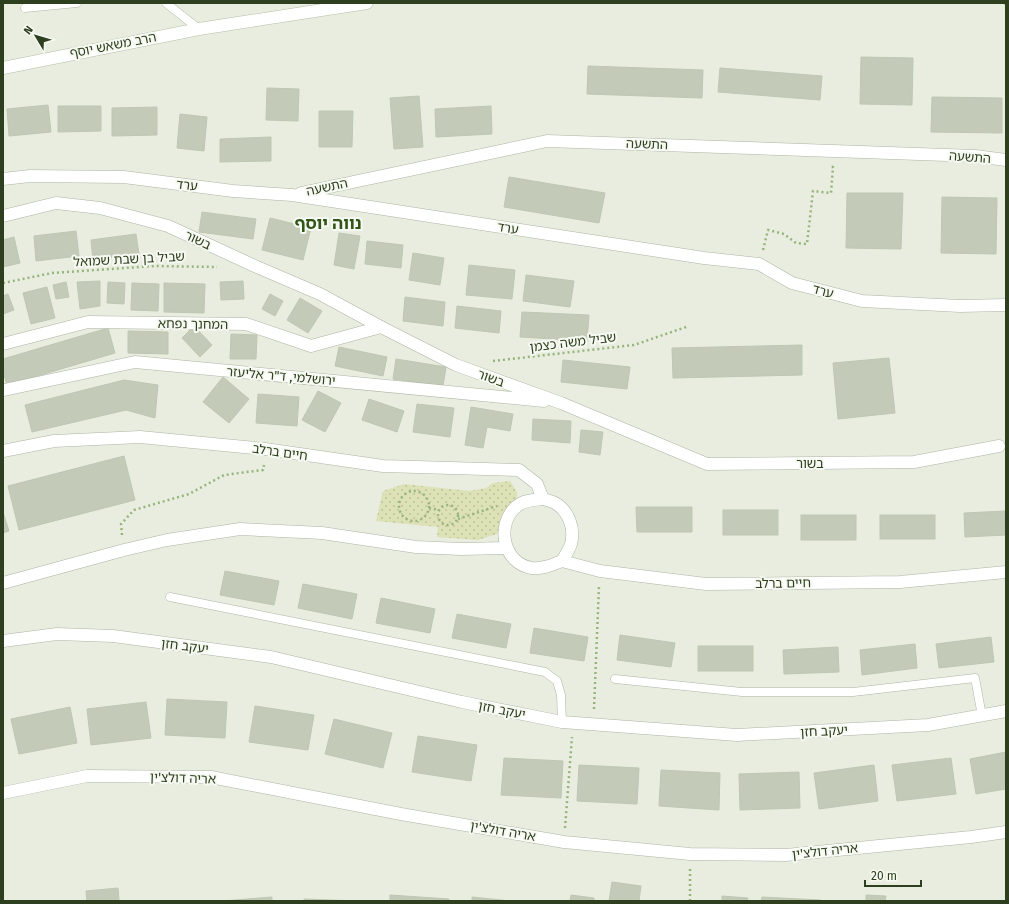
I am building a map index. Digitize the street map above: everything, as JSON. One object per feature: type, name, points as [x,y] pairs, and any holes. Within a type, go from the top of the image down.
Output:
[{"type":"street","name":"הרב משאש יוסף","points":[[3,68],[20,63],[199,29],[367,3]]},
{"type":"street","name":"התשעה","points":[[292,195],[547,141],[975,156],[1006,160]]},
{"type":"street","name":"ערד","points":[[3,179],[30,176],[124,177],[234,191],[292,195],[704,258],[759,264],[792,283],[862,301],[960,306],[1006,305]]},
{"type":"street","name":"בשור","points":[[3,216],[56,203],[100,208],[168,226],[320,294],[456,365],[561,402],[707,464],[914,462],[999,446]]},
{"type":"street","name":"המחנך נפחא","points":[[3,344],[88,322],[246,324],[311,346],[381,327]]},
{"type":"street","name":"ירושלמי, ד\"ר אליעזר","points":[[4,390],[135,362],[561,402]]},
{"type":"street","name":"חיים ברלב","points":[[3,451],[54,441],[140,437],[265,449],[383,466],[519,470],[537,484],[543,499]]},
{"type":"street","points":[[543,499],[554,502],[565,511],[571,522],[573,533],[571,545],[562,561],[544,568],[532,568],[523,565],[513,558],[506,548],[503,532],[506,520],[517,505],[528,500],[543,499]]},
{"type":"street","points":[[3,583],[131,548],[167,540],[240,529],[322,533],[416,547],[461,549],[506,548]]},
{"type":"street","name":"חיים ברלב","points":[[562,561],[600,571],[706,584],[900,582],[1006,572]]},
{"type":"street","name":"יעקב חזן","points":[[3,641],[57,634],[113,636],[264,656],[455,700],[568,722],[737,735],[928,725],[1006,711]]},
{"type":"street","name":"אריה דולצ'ין","points":[[3,793],[87,776],[211,777],[401,814],[564,842],[690,854],[786,855],[971,837],[1006,832]]},
{"type":"lane","points":[[25,8],[77,3]]},
{"type":"lane","points":[[166,3],[199,29]]},
{"type":"lane","points":[[170,597],[545,672],[557,681],[568,722]]},
{"type":"lane","points":[[615,679],[742,692],[853,692],[975,678],[982,716]]},
{"type":"path","points":[[759,264],[768,230],[784,234],[796,243],[807,244],[813,191],[831,193],[833,167],[826,167]]},
{"type":"path","name":"שביל בן שבת שמואל","points":[[3,283],[60,273],[154,266],[217,267]]},
{"type":"path","name":"שביל משה כצמן","points":[[487,362],[634,345],[689,326]]},
{"type":"path","points":[[121,524],[134,510],[189,494],[224,475],[263,470]]},
{"type":"path","points":[[411,491],[416,491],[424,495],[427,499],[429,508],[423,517],[414,521],[404,517],[399,509],[399,504],[403,496],[411,491]]},
{"type":"path","points":[[457,519],[490,510],[503,503],[517,505]]},
{"type":"path","points":[[448,504],[455,507],[458,512],[457,519],[453,524],[443,524],[439,519],[439,510],[441,507],[448,504]]},
{"type":"path","points":[[429,508],[439,510]]},
{"type":"path","points":[[593,724],[600,571]]},
{"type":"path","points":[[564,842],[568,722]]},
{"type":"path","points":[[690,854],[690,901]]},
{"type":"green space","points":[[510,481],[517,492],[517,505],[503,532],[478,540],[437,537],[438,527],[376,521],[383,491],[404,484],[469,491],[486,488],[493,483]]},
{"type":"building","points":[[861,57],[913,58],[912,105],[860,104]]},
{"type":"building","points":[[588,66],[703,70],[702,98],[587,94]]},
{"type":"building","points":[[720,68],[822,76],[820,100],[718,92]]},
{"type":"building","points":[[267,88],[299,89],[298,121],[266,120]]},
{"type":"building","points":[[419,96],[423,147],[394,149],[390,98]]},
{"type":"building","points":[[932,97],[1002,98],[1002,133],[931,132]]},
{"type":"building","points":[[48,105],[51,132],[9,136],[7,109]]},
{"type":"building","points":[[58,106],[101,106],[101,131],[58,132]]},
{"type":"building","points":[[491,106],[492,134],[436,137],[435,109]]},
{"type":"building","points":[[157,107],[157,135],[112,136],[112,108]]},
{"type":"building","points":[[319,111],[353,111],[352,147],[319,147]]},
{"type":"building","points":[[180,114],[207,117],[204,151],[177,148]]},
{"type":"building","points":[[271,137],[271,161],[220,162],[220,139]]},
{"type":"building","points":[[509,177],[605,193],[599,223],[504,207]]},
{"type":"building","points":[[847,193],[903,193],[901,249],[846,248]]},
{"type":"building","points":[[942,197],[997,198],[996,254],[941,253]]},
{"type":"building","points":[[202,212],[256,219],[253,239],[199,232]]},
{"type":"building","points":[[270,218],[311,228],[303,260],[262,250]]},
{"type":"building","points":[[76,231],[79,256],[36,261],[34,236]]},
{"type":"building","points":[[339,233],[360,236],[354,269],[334,265]]},
{"type":"building","points":[[136,234],[139,254],[93,260],[91,240]]},
{"type":"building","points":[[14,237],[20,263],[3,267],[3,240]]},
{"type":"building","points":[[367,241],[403,245],[401,268],[365,264]]},
{"type":"building","points":[[413,253],[444,258],[440,285],[409,280]]},
{"type":"building","points":[[469,265],[515,270],[512,299],[466,295]]},
{"type":"building","points":[[526,275],[574,281],[570,307],[523,301]]},
{"type":"building","points":[[100,281],[100,306],[80,309],[77,282]]},
{"type":"building","points":[[243,281],[244,299],[221,300],[220,282]]},
{"type":"building","points":[[66,282],[69,297],[56,299],[53,285]]},
{"type":"building","points":[[108,282],[125,283],[124,304],[107,303]]},
{"type":"building","points":[[132,283],[159,284],[158,311],[131,310]]},
{"type":"building","points":[[164,283],[205,284],[204,313],[164,312]]},
{"type":"building","points":[[47,287],[55,318],[31,324],[23,293]]},
{"type":"building","points":[[8,294],[14,310],[3,314],[3,296]]},
{"type":"building","points":[[270,294],[283,301],[275,316],[262,309]]},
{"type":"building","points":[[405,297],[445,302],[443,326],[403,321]]},
{"type":"building","points":[[300,298],[322,311],[308,333],[287,320]]},
{"type":"building","points":[[457,306],[501,311],[499,333],[455,328]]},
{"type":"building","points":[[522,312],[589,315],[587,341],[520,337]]},
{"type":"building","points":[[194,326],[212,345],[200,357],[182,338]]},
{"type":"building","points":[[108,328],[115,353],[7,385],[3,372],[3,359]]},
{"type":"building","points":[[128,331],[168,332],[168,354],[128,353]]},
{"type":"building","points":[[231,334],[257,335],[256,359],[230,359]]},
{"type":"building","points":[[802,345],[802,375],[673,378],[672,348]]},
{"type":"building","points":[[339,347],[387,357],[383,376],[335,366]]},
{"type":"building","points":[[889,358],[895,413],[838,419],[833,363]]},
{"type":"building","points":[[396,359],[446,367],[443,386],[393,379]]},
{"type":"building","points":[[563,360],[630,367],[627,389],[561,382]]},
{"type":"building","points":[[223,377],[249,399],[229,423],[203,402]]},
{"type":"building","points":[[124,380],[158,385],[155,418],[126,410],[32,432],[25,405]]},
{"type":"building","points":[[318,391],[341,403],[325,432],[302,420]]},
{"type":"building","points":[[258,394],[299,397],[297,426],[256,423]]},
{"type":"building","points":[[369,399],[404,411],[397,432],[362,420]]},
{"type":"building","points":[[417,404],[454,408],[450,437],[413,432]]},
{"type":"building","points":[[471,407],[513,414],[510,431],[487,427],[483,448],[465,445]]},
{"type":"building","points":[[533,419],[571,421],[570,443],[532,440]]},
{"type":"building","points":[[581,430],[603,432],[600,455],[579,452]]},
{"type":"building","points":[[124,456],[135,500],[19,530],[8,486]]},
{"type":"building","points":[[636,507],[692,507],[692,532],[637,532]]},
{"type":"building","points":[[723,510],[778,510],[778,535],[723,535]]},
{"type":"building","points":[[1006,511],[1006,535],[965,537],[964,513]]},
{"type":"building","points":[[3,512],[9,531],[3,533]]},
{"type":"building","points":[[801,515],[856,515],[856,540],[801,540]]},
{"type":"building","points":[[880,515],[935,515],[935,539],[880,539]]},
{"type":"building","points":[[225,571],[279,581],[274,605],[220,595]]},
{"type":"building","points":[[303,584],[357,594],[352,619],[298,608]]},
{"type":"building","points":[[381,598],[435,609],[430,633],[376,623]]},
{"type":"building","points":[[457,614],[511,624],[506,648],[452,638]]},
{"type":"building","points":[[534,628],[588,637],[584,661],[530,653]]},
{"type":"building","points":[[620,635],[675,643],[671,667],[617,660]]},
{"type":"building","points":[[991,637],[994,662],[939,668],[936,644]]},
{"type":"building","points":[[915,644],[917,668],[862,675],[860,650]]},
{"type":"building","points":[[698,646],[753,646],[753,671],[698,671]]},
{"type":"building","points":[[838,647],[839,672],[784,674],[783,650]]},
{"type":"building","points":[[167,699],[227,702],[225,738],[165,735]]},
{"type":"building","points":[[146,702],[151,738],[91,745],[87,709]]},
{"type":"building","points":[[255,706],[314,715],[308,750],[249,742]]},
{"type":"building","points":[[70,707],[77,743],[19,754],[11,719]]},
{"type":"building","points":[[334,719],[392,733],[383,768],[325,754]]},
{"type":"building","points":[[418,736],[477,745],[471,781],[412,772]]},
{"type":"building","points":[[1006,752],[1006,789],[976,794],[970,759]]},
{"type":"building","points":[[504,758],[563,761],[561,798],[501,795]]},
{"type":"building","points":[[951,758],[956,794],[897,801],[892,765]]},
{"type":"building","points":[[579,765],[639,768],[637,804],[577,801]]},
{"type":"building","points":[[874,765],[878,801],[819,809],[814,773]]},
{"type":"building","points":[[661,770],[720,773],[719,810],[659,806]]},
{"type":"building","points":[[799,772],[800,808],[740,810],[739,774]]},
{"type":"building","points":[[612,882],[641,886],[639,901],[609,901]]},
{"type":"building","points":[[118,888],[119,901],[87,901],[86,891]]},
{"type":"building","points":[[390,895],[449,899],[449,901],[390,901]]},
{"type":"building","points":[[571,895],[594,898],[594,901],[570,901]]},
{"type":"building","points":[[866,895],[886,896],[885,901],[866,901]]},
{"type":"building","points":[[722,896],[748,898],[747,901],[722,901]]},
{"type":"building","points":[[272,897],[272,901],[222,901]]},
{"type":"building","points":[[472,897],[511,901],[472,901]]},
{"type":"building","points":[[762,897],[821,900],[821,901],[761,901]]},
{"type":"building","points":[[304,899],[358,901],[304,901]]},
{"type":"district","name":"נווה יוסף","points":[[328,223]]}]
